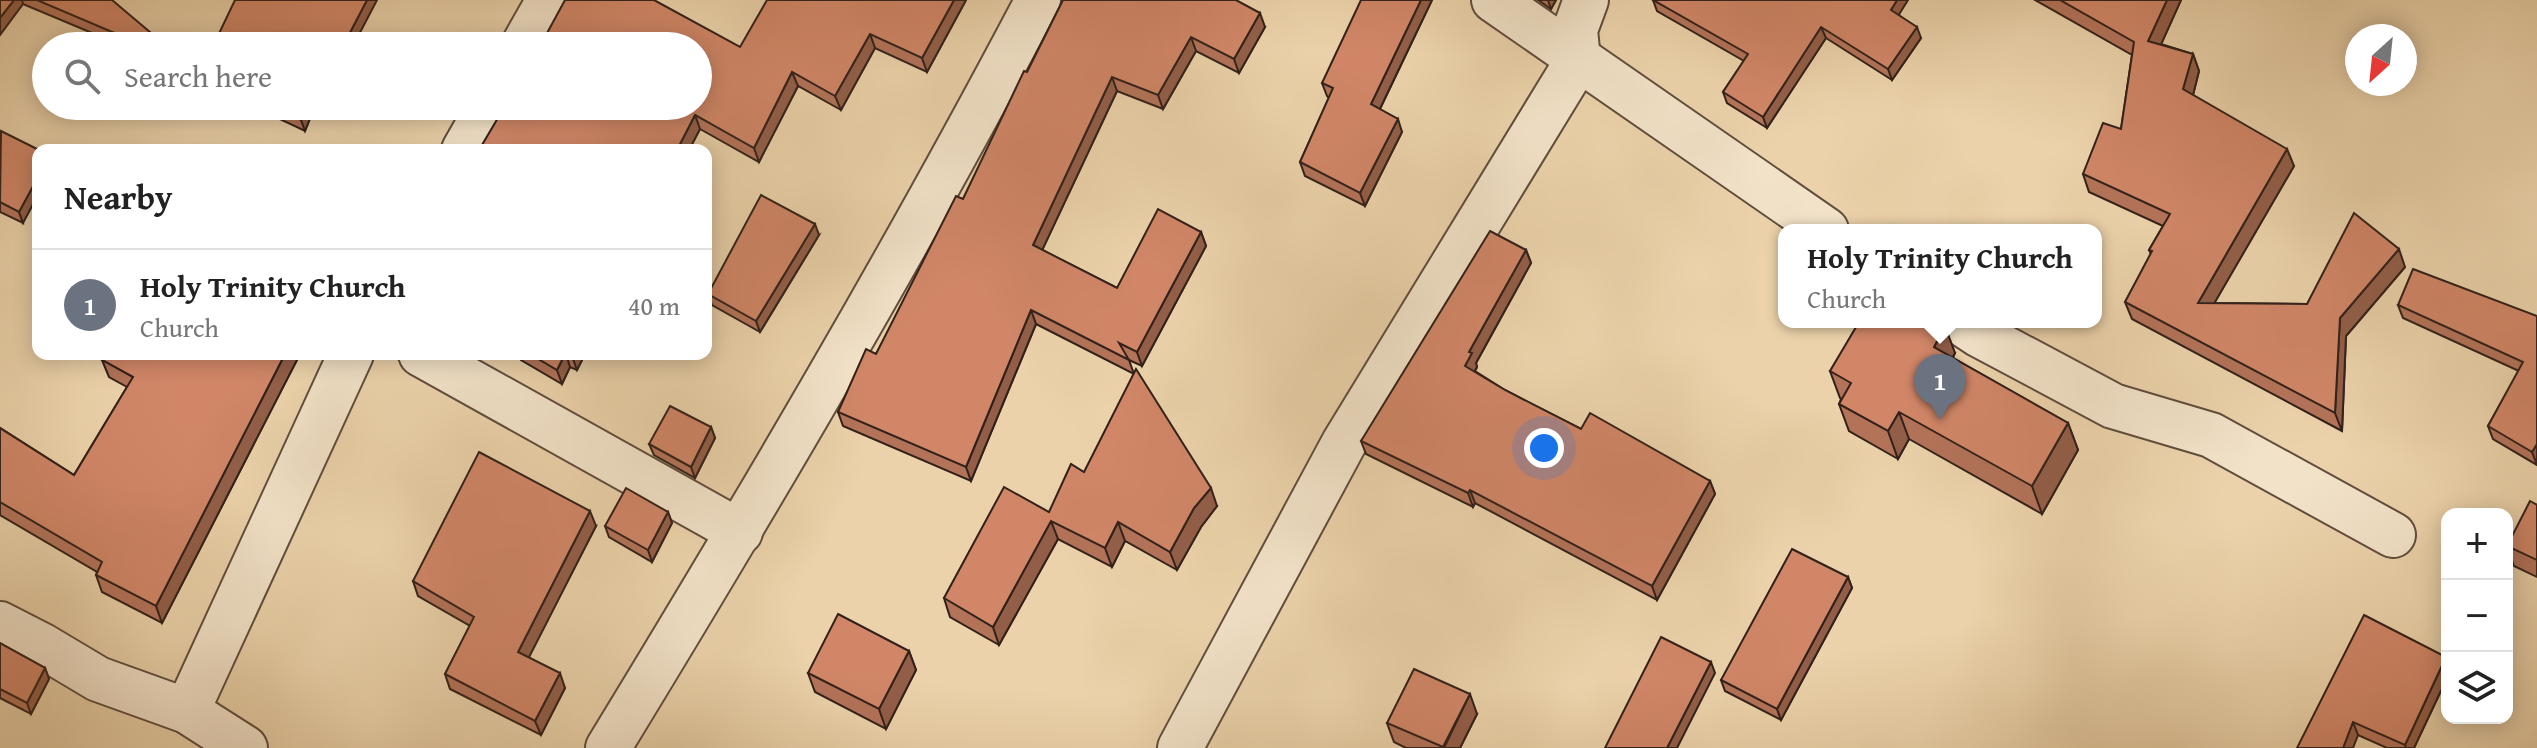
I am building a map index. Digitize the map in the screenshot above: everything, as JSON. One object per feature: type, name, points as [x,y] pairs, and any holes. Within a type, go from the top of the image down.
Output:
[{"type":"street","points":[[531,32],[549,0]]},
{"type":"street","points":[[608,748],[740,532],[946,176],[1038,0]]},
{"type":"street","points":[[1494,0],[1817,224]]},
{"type":"street","points":[[1180,748],[1344,443],[1578,60],[1575,30],[1586,0]]},
{"type":"street","points":[[467,144],[481,120]]},
{"type":"street","points":[[1969,328],[2113,406],[2211,435],[2393,535]]},
{"type":"street","points":[[187,711],[348,360]]},
{"type":"street","points":[[432,360],[740,532]]},
{"type":"street","points":[[0,624],[98,679],[187,711],[245,748]]},
{"type":"building","points":[[0,0],[14,0],[0,18]]},
{"type":"building","points":[[37,0],[112,0],[150,32],[112,32]]},
{"type":"building","points":[[235,0],[367,0],[350,32],[220,32]]},
{"type":"building","points":[[565,0],[654,0],[740,47],[767,0],[954,0],[922,58],[870,34],[835,96],[792,72],[754,148],[704,120],[712,120],[712,32],[548,32]]},
{"type":"building","points":[[1063,0],[1236,0],[1260,13],[1234,59],[1191,37],[1158,95],[1112,77],[1033,245],[1117,288],[1158,209],[1201,232],[1137,352],[1119,343],[1129,360],[1031,310],[966,467],[838,412],[866,349],[876,354],[956,196],[963,199],[1024,71],[1027,72]]},
{"type":"building","points":[[1361,0],[1421,0],[1371,104],[1398,119],[1360,193],[1300,162],[1333,88],[1322,83]]},
{"type":"building","points":[[1653,0],[1897,0],[1891,10],[1917,27],[1888,69],[1821,27],[1763,117],[1723,92],[1748,54]]},
{"type":"building","points":[[2060,0],[2167,0],[2148,41],[2193,54],[2183,89],[2287,149],[2198,303],[2307,304],[2354,213],[2399,249],[2340,318],[2335,413],[2125,302],[2170,214],[2083,174],[2103,123],[2121,129],[2134,42]]},
{"type":"building","points":[[497,120],[692,120],[680,144],[483,144]]},
{"type":"building","points":[[1,131],[32,146],[32,188],[19,212],[0,202]]},
{"type":"building","points":[[761,195],[815,224],[756,321],[712,296],[712,287]]},
{"type":"building","points":[[1490,231],[1526,250],[1469,352],[1472,353],[1465,366],[1581,429],[1590,413],[1710,481],[1652,586],[1470,490],[1468,493],[1361,441]]},
{"type":"building","points":[[2413,269],[2537,316],[2537,444],[2532,452],[2488,426],[2523,362],[2398,305]]},
{"type":"building","points":[[1855,328],[1944,328],[1934,347],[2068,423],[2032,486],[1899,412],[1888,431],[1839,404],[1851,383],[1830,371]]},
{"type":"building","points":[[102,360],[282,360],[156,606],[96,575],[102,562],[0,502],[0,428],[74,475],[133,377]]},
{"type":"building","points":[[540,360],[562,360],[557,370]]},
{"type":"building","points":[[1136,369],[1211,488],[1194,508],[1170,552],[1118,522],[1105,548],[1051,521],[993,627],[944,598],[1004,487],[1049,512],[1071,464],[1084,472]]},
{"type":"building","points":[[670,406],[711,427],[691,467],[649,444]]},
{"type":"building","points":[[479,452],[590,511],[518,652],[560,673],[535,721],[445,674],[474,617],[413,581]]},
{"type":"building","points":[[626,488],[668,512],[648,550],[605,526]]},
{"type":"building","points":[[2530,501],[2537,505],[2537,560],[2513,549],[2513,534]]},
{"type":"building","points":[[1792,549],[1848,577],[1777,709],[1721,680]]},
{"type":"building","points":[[838,614],[909,651],[879,709],[808,673]]},
{"type":"building","points":[[2364,615],[2441,654],[2441,668],[2405,745],[2353,722],[2343,748],[2297,748]]},
{"type":"building","points":[[1661,637],[1711,662],[1667,748],[1605,748]]},
{"type":"building","points":[[0,643],[45,668],[27,703],[0,689]]},
{"type":"building","points":[[1414,669],[1470,694],[1443,747],[1387,723]]},
{"type":"place","name":"Holy Trinity Church","points":[[1940,420]]}]
